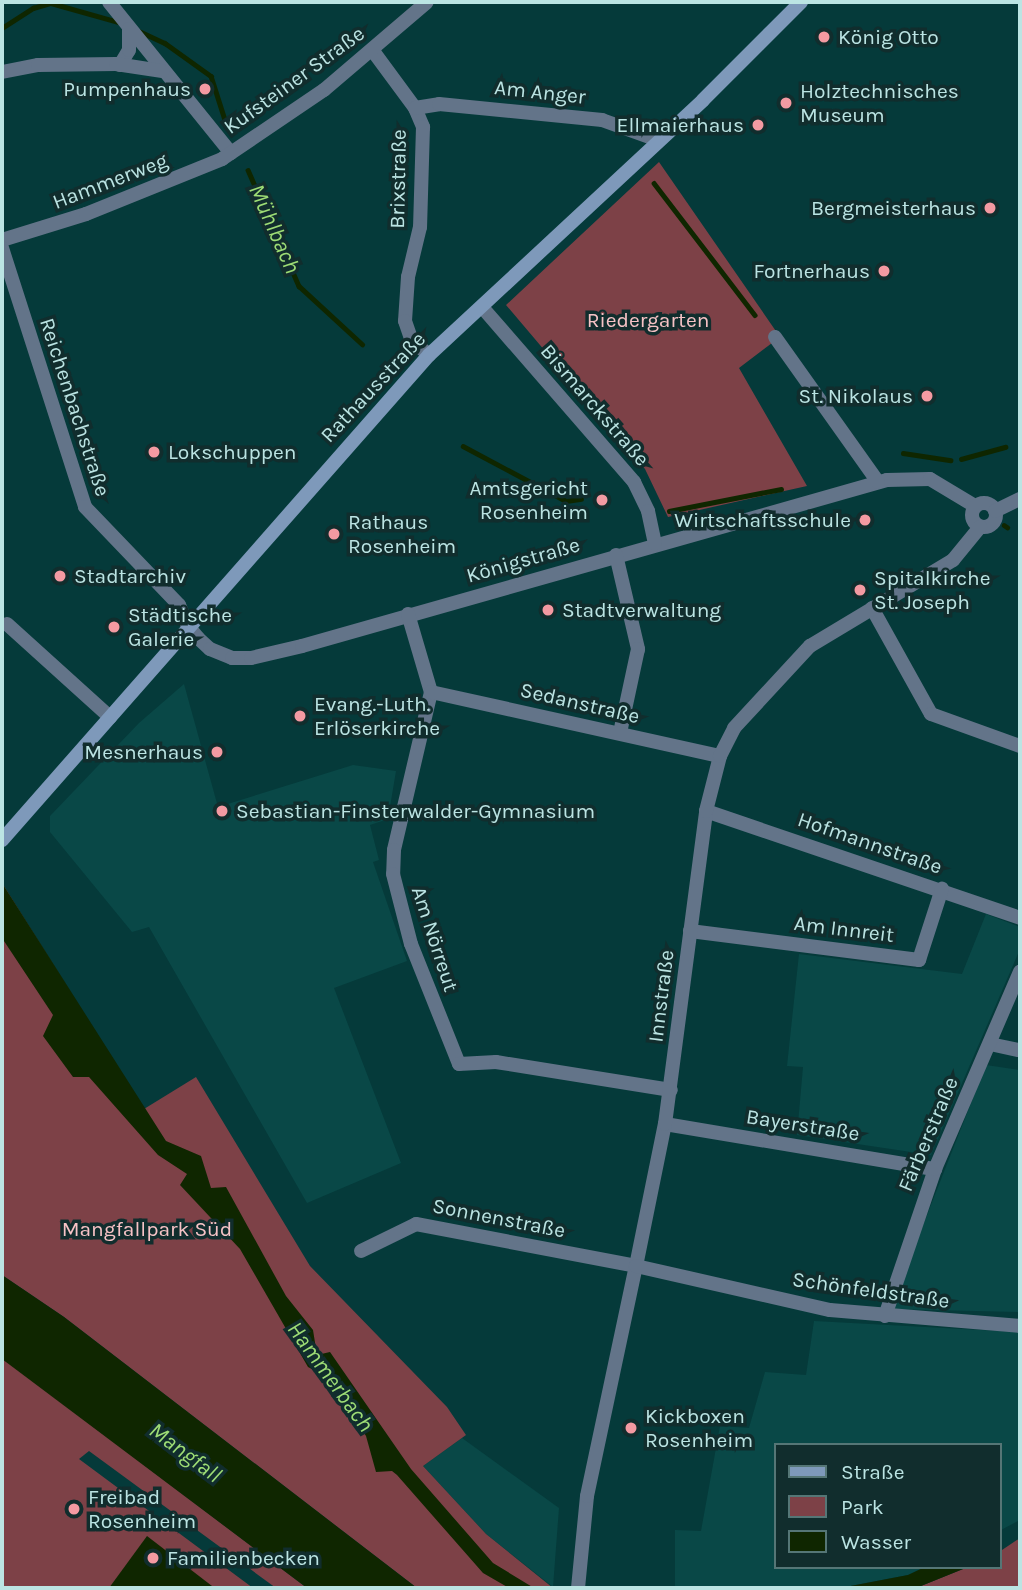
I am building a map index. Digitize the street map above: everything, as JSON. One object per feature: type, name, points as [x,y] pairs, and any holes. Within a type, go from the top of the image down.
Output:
[{"type":"main road","name":"Rathausstraße","points":[[2,840],[429,355],[801,2]]},
{"type":"street","name":"Kufsteiner Straße","points":[[112,6],[231,153],[373,51],[427,2]]},
{"type":"street","points":[[120,65],[128,50],[129,29]]},
{"type":"street","name":"Brixstraße","points":[[373,51],[415,108],[423,127],[420,227],[408,277],[405,321],[412,341],[429,355]]},
{"type":"street","points":[[2,72],[38,65],[120,65],[162,71]]},
{"type":"street","name":"Am Anger","points":[[415,108],[439,104],[602,120],[657,140]]},
{"type":"street","name":"Hammerweg","points":[[2,240],[86,214],[231,153]]},
{"type":"street","name":"Reichenbachstraße","points":[[2,248],[85,508],[179,605],[188,626]]},
{"type":"street","name":"Bismarckstraße","points":[[482,307],[634,482],[648,510],[655,543]]},
{"type":"street","points":[[775,337],[878,482]]},
{"type":"street","name":"Königstraße","points":[[188,626],[210,649],[232,658],[251,659],[878,482],[909,477],[930,480],[975,506]]},
{"type":"street","points":[[995,511],[1020,499]]},
{"type":"street","points":[[987,503],[995,511],[993,523],[980,527],[971,516],[975,506],[987,503]]},
{"type":"street","name":"Innstraße","points":[[578,1588],[587,1496],[671,1090],[706,811],[720,757],[734,728],[810,646],[961,555],[980,527]]},
{"type":"street","points":[[616,555],[638,655],[620,733]]},
{"type":"street","points":[[872,608],[931,714],[1020,746]]},
{"type":"street","name":"Am Nörreut","points":[[408,614],[431,692],[394,850],[393,874],[411,944],[459,1064],[496,1062],[671,1090]]},
{"type":"street","points":[[7,624],[110,716]]},
{"type":"street","name":"Sedanstraße","points":[[431,692],[720,757]]},
{"type":"street","name":"Hofmannstraße","points":[[706,811],[942,889],[1020,918]]},
{"type":"street","name":"Am Innreit","points":[[690,931],[919,960],[942,889]]},
{"type":"street","name":"Färberstraße","points":[[885,1316],[935,1169],[1020,972]]},
{"type":"street","points":[[990,1044],[1018,1051]]},
{"type":"street","name":"Bayerstraße","points":[[665,1124],[935,1169]]},
{"type":"street","name":"Sonnenstraße","points":[[360,1251],[416,1224],[636,1266]]},
{"type":"street","name":"Schönfeldstraße","points":[[636,1266],[830,1310],[1020,1326]]},
{"type":"shaded area","points":[[184,684],[218,807],[353,765],[396,771],[388,819],[370,825],[379,860],[373,862],[407,961],[334,988],[401,1163],[307,1203],[149,927],[132,932],[50,832],[50,816],[139,723]]},
{"type":"shaded area","points":[[986,914],[1020,927],[1020,949],[931,1155],[797,1135],[803,1067],[787,1066],[799,954],[962,974]]},
{"type":"shaded area","points":[[986,1065],[1020,1070],[1020,1312],[890,1309]]},
{"type":"shaded area","points":[[814,1321],[1020,1332],[1020,1520],[1001,1530],[1001,1443],[774,1443],[774,1569],[921,1569],[908,1575],[840,1588],[675,1588],[675,1530],[701,1531],[720,1426],[749,1428],[765,1372],[806,1375]]},
{"type":"shaded area","points":[[462,1438],[559,1508],[553,1587],[486,1534],[423,1466]]},
{"type":"green space","name":"Riedergarten","points":[[659,162],[780,337],[739,368],[807,486],[668,517],[645,469],[506,305]]},
{"type":"green space","name":"Mangfallpark Süd","points":[[2,883],[144,1109],[196,1077],[310,1266],[447,1407],[466,1435],[423,1466],[486,1534],[553,1588],[417,1588],[64,1317],[2,1275]]},
{"type":"green space","name":"Freibad Rosenheim","points":[[2,1359],[307,1588],[276,1588],[89,1451],[79,1459],[253,1588],[2,1587]]},
{"type":"green space","points":[[1020,1538],[1020,1588],[916,1588],[963,1569],[1001,1569],[1001,1551]]},
{"type":"water","name":"Hammerbach","points":[[2,883],[166,1141],[201,1156],[211,1188],[226,1187],[286,1296],[313,1330],[317,1355],[330,1352],[411,1469],[493,1563],[534,1588],[509,1588],[483,1573],[397,1475],[392,1471],[376,1472],[366,1436],[329,1378],[308,1367],[240,1249],[180,1185],[187,1174],[158,1155],[89,1077],[73,1077],[43,1036],[53,1015],[2,938]]},
{"type":"water","name":"Mangfall","points":[[2,1275],[64,1317],[417,1588],[307,1588],[2,1359]]},
{"type":"water","name":"Familienbecken","points":[[147,1536],[212,1586],[109,1588]]},
{"type":"water","points":[[921,1569],[963,1569],[916,1588],[840,1588],[908,1575]]},
{"type":"waterway","name":"Mühlbach","points":[[2,28],[33,8],[51,3],[118,22]]},
{"type":"waterway","name":"Mühlbach","points":[[139,31],[165,43],[211,76],[226,123]]},
{"type":"waterway","name":"Mühlbach","points":[[248,170],[299,286],[362,344]]},
{"type":"waterway","points":[[654,183],[755,315]]},
{"type":"waterway","name":"Mühlbach","points":[[463,446],[566,501],[581,499]]},
{"type":"waterway","points":[[961,459],[1005,447]]},
{"type":"waterway","points":[[903,453],[950,460]]},
{"type":"waterway","name":"Mühlbach","points":[[669,511],[781,489]]},
{"type":"place","name":"König Otto","points":[[824,37]]},
{"type":"place","name":"Pumpenhaus","points":[[205,89]]},
{"type":"place","name":"Holztechnisches Museum","points":[[786,103]]},
{"type":"place","name":"Ellmaierhaus","points":[[758,125]]},
{"type":"place","name":"Bergmeisterhaus","points":[[990,208]]},
{"type":"place","name":"Fortnerhaus","points":[[884,271]]},
{"type":"place","name":"St. Nikolaus","points":[[927,396]]},
{"type":"place","name":"Lokschuppen","points":[[154,452]]},
{"type":"place","name":"Amtsgericht Rosenheim","points":[[602,500]]},
{"type":"place","name":"Wirtschaftsschule","points":[[865,520]]},
{"type":"place","name":"Rathaus Rosenheim","points":[[334,534]]},
{"type":"place","name":"Stadtarchiv","points":[[60,576]]},
{"type":"place","name":"Spitalkirche St. Joseph","points":[[860,590]]},
{"type":"place","name":"Stadtverwaltung","points":[[548,610]]},
{"type":"place","name":"Städtische Galerie","points":[[114,627]]},
{"type":"place","name":"Evang.-Luth. Erlöserkirche","points":[[300,716]]},
{"type":"place","name":"Mesnerhaus","points":[[217,752]]},
{"type":"place","name":"Sebastian-Finsterwalder-Gymnasium","points":[[222,811]]},
{"type":"place","name":"Kickboxen Rosenheim","points":[[631,1428]]},
{"type":"place","name":"Freibad Rosenheim","points":[[74,1509]]},
{"type":"place","name":"Familienbecken","points":[[153,1558]]}]
